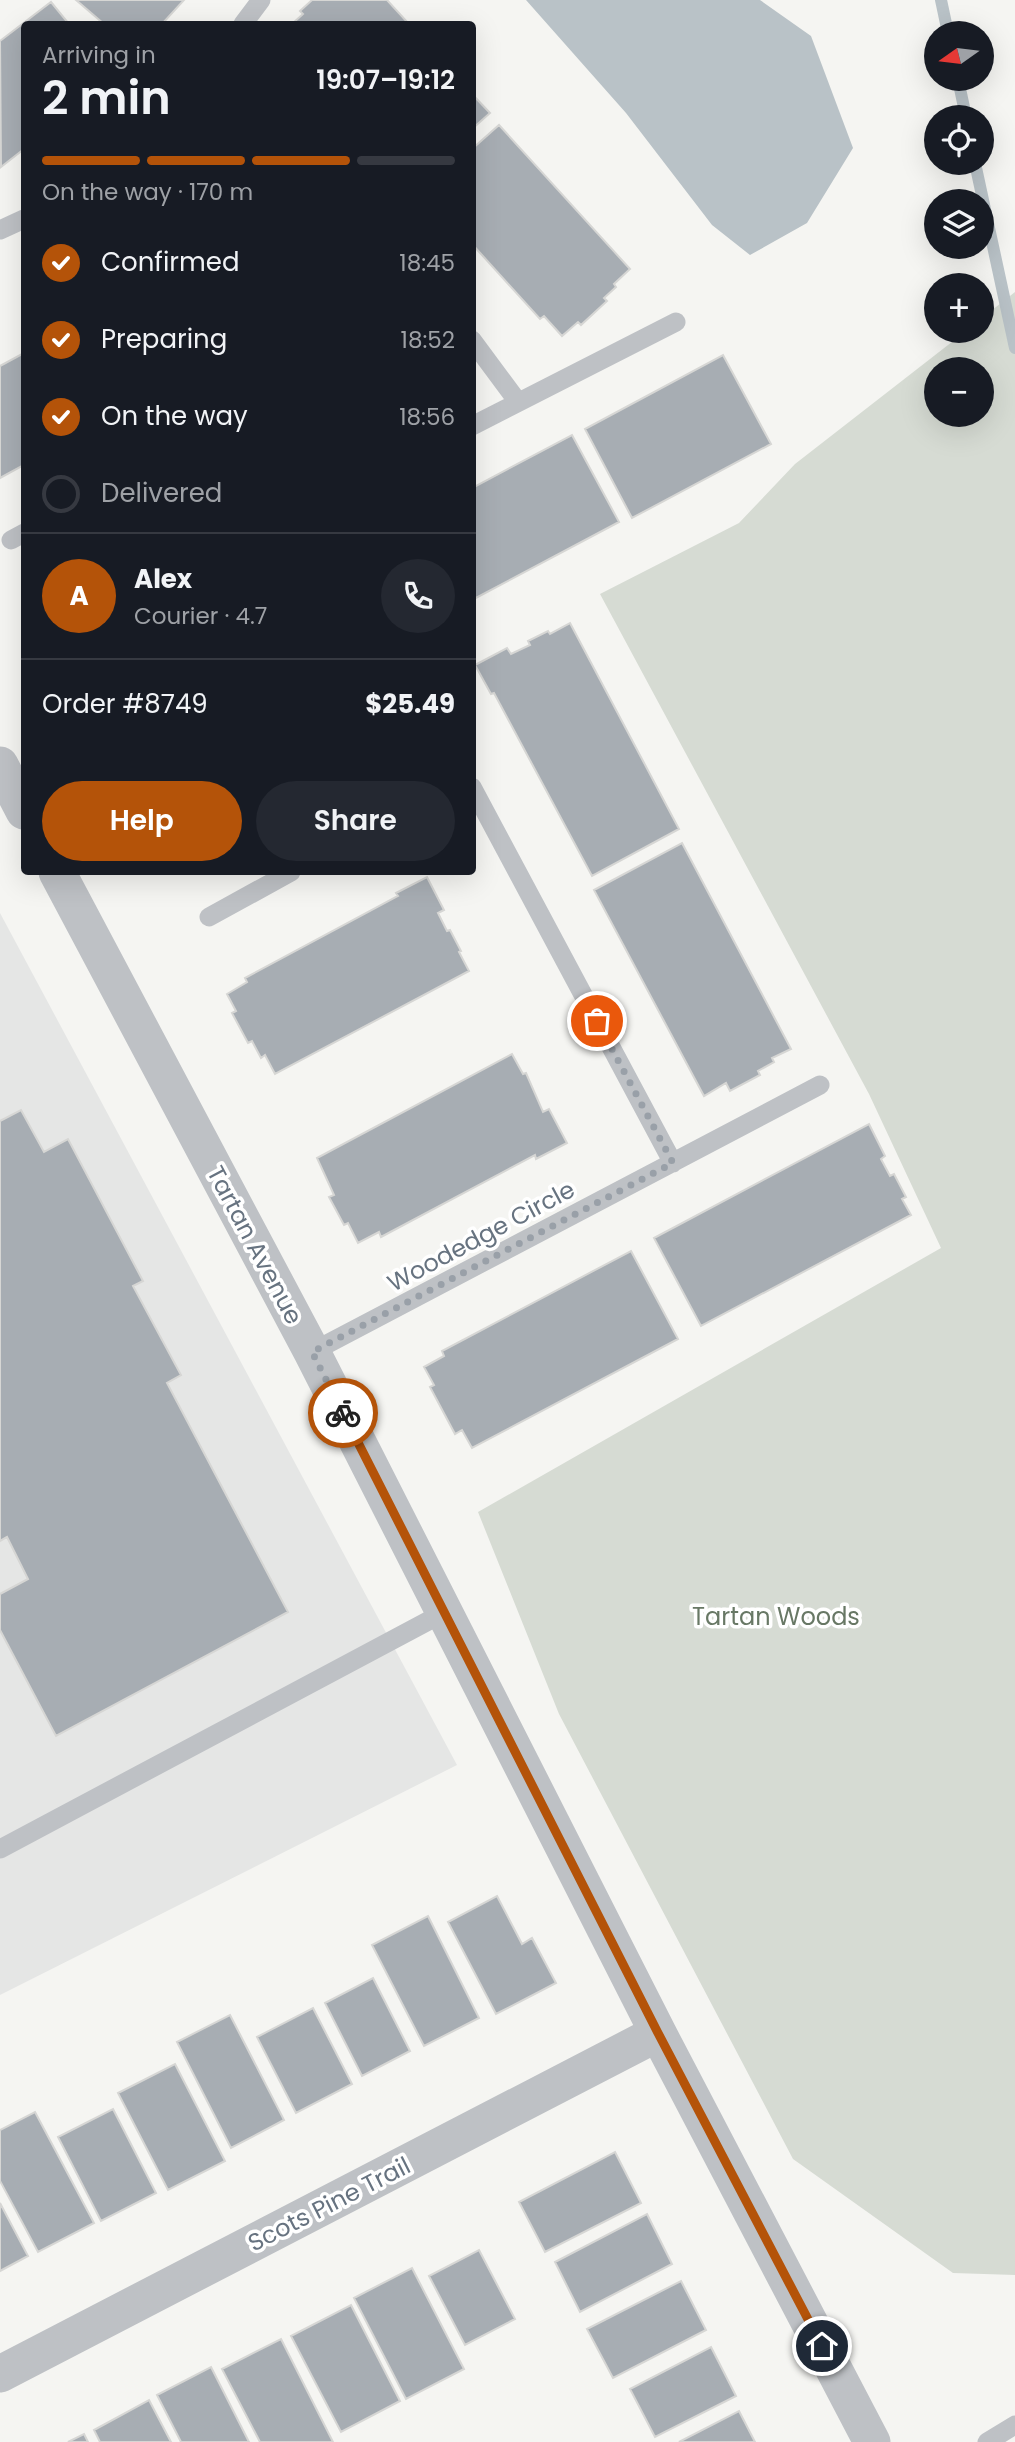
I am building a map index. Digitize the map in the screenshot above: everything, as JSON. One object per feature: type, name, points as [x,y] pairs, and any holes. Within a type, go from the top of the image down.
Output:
[{"type":"street","points":[[0,765],[21,805]]},
{"type":"street","name":"Tartan Avenue","points":[[59,875],[312,1352],[658,2033],[873,2442]]},
{"type":"street","name":"Scots Pine Trail","points":[[0,2374],[658,2033]]},
{"type":"lane","points":[[245,21],[261,0]]},
{"type":"lane","points":[[0,230],[21,220]]},
{"type":"lane","points":[[476,424],[677,322]]},
{"type":"lane","points":[[476,345],[518,402]]},
{"type":"lane","points":[[476,794],[673,1163]]},
{"type":"lane","points":[[209,917],[286,875]]},
{"type":"lane","name":"Woodedge Circle","points":[[312,1352],[820,1085]]},
{"type":"lane","points":[[0,1849],[445,1612]]},
{"type":"lane","points":[[986,2442],[1015,2425]]},
{"type":"shaded area","points":[[526,0],[760,0],[811,36],[853,148],[807,223],[750,255],[712,225],[626,113]]},
{"type":"shaded area","points":[[0,913],[457,1765],[0,1995]]},
{"type":"green space","name":"Tartan Woods","points":[[1015,292],[1015,2275],[953,2273],[793,2159],[559,1714],[478,1512],[941,1248],[869,1094],[600,594],[739,523],[795,464],[924,364],[924,427],[994,427],[994,357],[933,357],[951,343],[994,343],[994,309]]},
{"type":"building","points":[[76,0],[184,0],[165,21],[100,21]]},
{"type":"building","points":[[312,0],[387,0],[406,21],[295,21],[303,14],[300,11]]},
{"type":"building","points":[[51,2],[67,21],[26,21]]},
{"type":"building","points":[[21,25],[21,151],[1,167],[0,41]]},
{"type":"building","points":[[476,98],[490,113],[476,125]]},
{"type":"building","points":[[499,125],[630,269],[614,284],[616,287],[604,298],[607,301],[581,325],[578,322],[562,336],[544,316],[540,319],[476,248],[476,145]]},
{"type":"building","points":[[21,355],[21,467],[0,478],[0,366]]},
{"type":"building","points":[[723,355],[771,444],[632,518],[585,429]]},
{"type":"building","points":[[572,435],[619,522],[476,598],[476,486]]},
{"type":"building","points":[[570,623],[679,829],[592,876],[494,693],[491,694],[476,667],[507,648],[511,654],[530,645],[528,641],[548,631],[550,634]]},
{"type":"building","points":[[682,843],[791,1049],[772,1058],[774,1062],[758,1071],[760,1075],[730,1091],[726,1083],[704,1096],[594,890]]},
{"type":"building","points":[[427,877],[444,910],[438,913],[447,931],[450,930],[469,971],[275,1074],[265,1055],[261,1058],[252,1041],[248,1043],[232,1013],[236,1011],[227,994],[247,982],[245,978],[398,896],[396,893]]},
{"type":"building","points":[[512,1054],[523,1074],[526,1073],[543,1112],[549,1109],[567,1143],[536,1159],[535,1155],[381,1237],[379,1232],[358,1243],[348,1223],[344,1225],[329,1197],[334,1195],[317,1158]]},
{"type":"building","points":[[21,1110],[44,1152],[68,1139],[143,1281],[133,1286],[181,1375],[167,1383],[288,1612],[56,1736],[0,1630],[0,1594],[28,1579],[7,1537],[0,1541],[0,1121]]},
{"type":"building","points":[[869,1124],[885,1156],[881,1159],[890,1176],[894,1174],[906,1197],[902,1199],[911,1215],[701,1326],[654,1238]]},
{"type":"building","points":[[631,1251],[678,1339],[472,1448],[462,1430],[455,1434],[430,1387],[434,1385],[424,1367],[444,1356],[442,1351]]},
{"type":"building","points":[[497,1896],[522,1944],[532,1938],[556,1983],[496,2014],[448,1922]]},
{"type":"building","points":[[428,1916],[479,2018],[424,2046],[372,1945]]},
{"type":"building","points":[[373,1978],[410,2051],[362,2076],[325,2003]]},
{"type":"building","points":[[313,2008],[352,2084],[296,2113],[257,2037]]},
{"type":"building","points":[[230,2015],[284,2120],[231,2148],[177,2042]]},
{"type":"building","points":[[175,2064],[225,2161],[168,2190],[118,2093]]},
{"type":"building","points":[[113,2109],[156,2193],[101,2221],[58,2137]]},
{"type":"building","points":[[35,2112],[94,2223],[38,2252],[0,2181],[0,2130]]},
{"type":"building","points":[[615,2152],[641,2203],[545,2252],[519,2202]]},
{"type":"building","points":[[0,2203],[28,2256],[0,2271]]},
{"type":"building","points":[[647,2214],[672,2264],[580,2312],[555,2262]]},
{"type":"building","points":[[479,2250],[515,2319],[465,2345],[429,2276]]},
{"type":"building","points":[[412,2268],[464,2369],[406,2399],[354,2298]]},
{"type":"building","points":[[681,2281],[706,2330],[613,2378],[587,2329]]},
{"type":"building","points":[[351,2305],[400,2401],[341,2432],[291,2336]]},
{"type":"building","points":[[281,2339],[333,2442],[260,2442],[222,2369]]},
{"type":"building","points":[[711,2347],[736,2396],[655,2437],[630,2389]]},
{"type":"building","points":[[211,2367],[249,2442],[181,2442],[157,2395]]},
{"type":"building","points":[[149,2400],[171,2442],[100,2442],[94,2430]]},
{"type":"building","points":[[739,2411],[755,2442],[679,2442]]},
{"type":"building","points":[[84,2434],[88,2442],[68,2442]]},
{"type":"waterway","points":[[941,0],[945,21]]},
{"type":"waterway","points":[[961,91],[963,105]]},
{"type":"waterway","points":[[978,175],[1015,348]]},
{"type":"way so far","points":[[343,1413],[312,1352],[673,1163],[597,1021]]},
{"type":"route","points":[[343,1413],[658,2033],[822,2346]]}]
